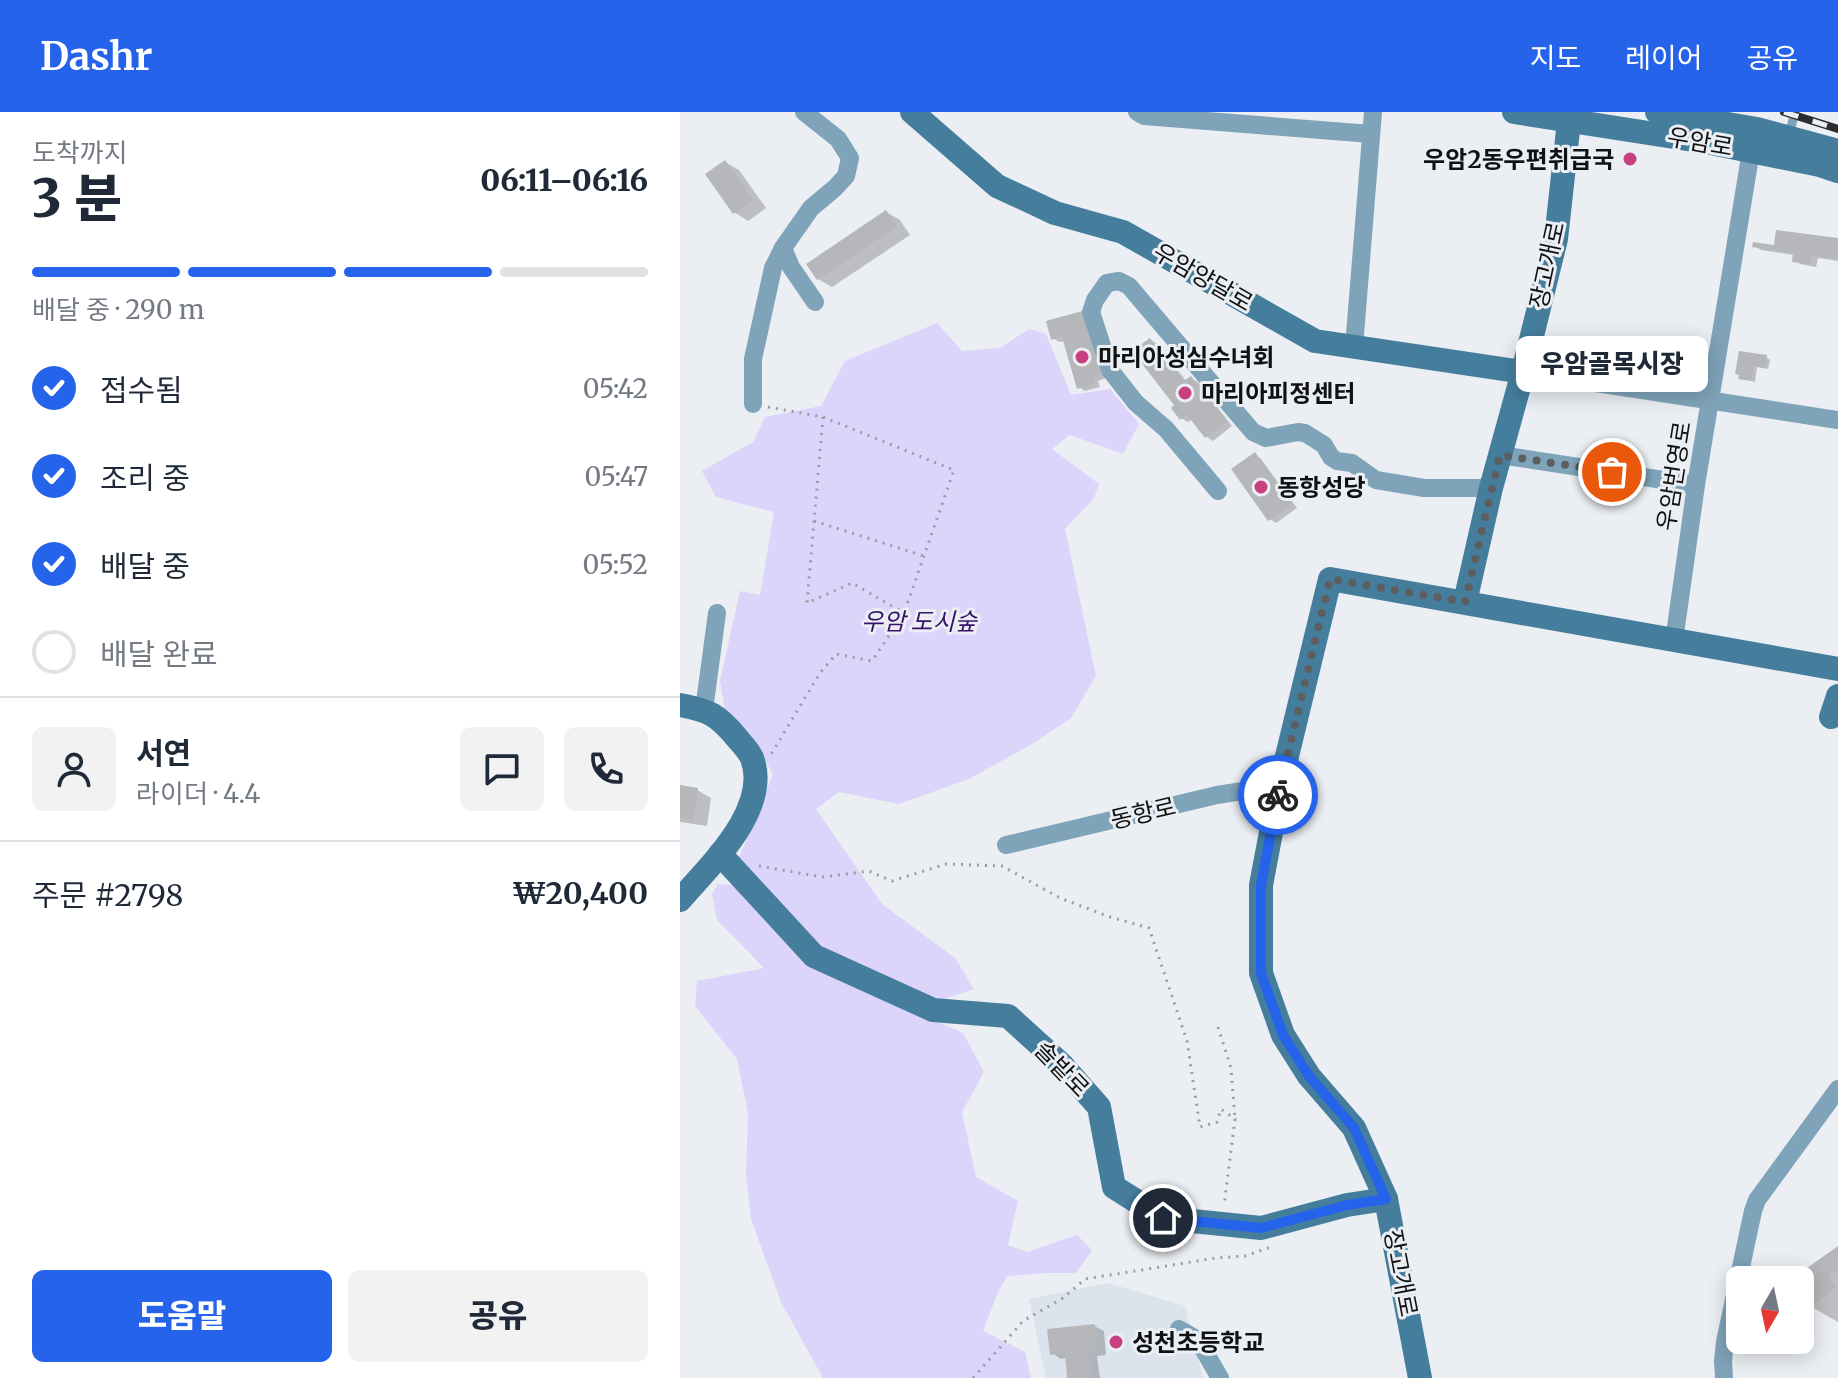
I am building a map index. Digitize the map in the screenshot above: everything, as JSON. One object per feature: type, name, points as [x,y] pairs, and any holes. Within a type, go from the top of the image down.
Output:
[{"type":"street","points":[[753,404],[755,345],[773,268],[811,208],[846,176],[850,158],[838,139],[804,112]]},
{"type":"street","name":"우암양달로","points":[[912,112],[997,186],[1055,213],[1123,232],[1315,341],[1523,372]]},
{"type":"street","points":[[1354,347],[1373,112]]},
{"type":"street","name":"우암로","points":[[1514,112],[1570,116],[1753,140]]},
{"type":"street","name":"우암로","points":[[1657,112],[1787,148],[1838,151]]},
{"type":"street","points":[[1142,113],[1371,134]]},
{"type":"street","name":"장고개로","points":[[1465,602],[1491,488],[1556,239],[1570,116]]},
{"type":"street","name":"우암번영로","points":[[1674,641],[1696,485],[1753,140]]},
{"type":"street","name":"우암로","points":[[1787,148],[1838,171]]},
{"type":"street","points":[[783,248],[791,267],[815,302]]},
{"type":"street","points":[[1218,491],[1166,429],[1136,403],[1110,370],[1091,312],[1107,283],[1119,281],[1129,286],[1253,432],[1266,438],[1305,433],[1324,445],[1337,461],[1352,463],[1376,480],[1424,488],[1491,488]]},
{"type":"street","points":[[1523,372],[1838,420]]},
{"type":"street","points":[[1500,455],[1696,485]]},
{"type":"street","name":"장고개로","points":[[1420,1378],[1386,1199],[1354,1128],[1309,1076],[1283,1035],[1261,973],[1261,885],[1280,785],[1330,579],[1838,669]]},
{"type":"street","points":[[680,900],[720,854],[748,813],[756,779],[751,756],[725,724],[692,708],[717,613]]},
{"type":"street","name":"동항로","points":[[1006,845],[1217,795],[1280,785]]},
{"type":"street","name":"솔밭로","points":[[720,854],[814,956],[933,1010],[1008,1016],[1062,1065],[1099,1107],[1114,1187],[1163,1218],[1261,1228],[1347,1205],[1386,1199]]},
{"type":"street","points":[[1724,1378],[1725,1342],[1757,1200],[1838,1089]]},
{"type":"street","points":[[1179,1329],[1198,1340],[1220,1378]]},
{"type":"lane","points":[[1787,148],[1795,112]]},
{"type":"path","points":[[753,404],[823,417],[954,470],[904,613],[872,661],[836,654],[820,673],[756,779]]},
{"type":"path","points":[[823,417],[807,603],[852,583],[904,613]]},
{"type":"path","points":[[814,521],[924,556]]},
{"type":"path","points":[[754,865],[822,877],[869,871],[892,881],[946,864],[1002,866],[1060,898],[1149,928],[1187,1041],[1200,1127],[1217,1122],[1221,1109],[1235,1119]]},
{"type":"path","points":[[1218,1027],[1231,1068],[1235,1119],[1221,1224]]},
{"type":"path","points":[[973,1378],[1023,1321],[1063,1298],[1085,1279],[1245,1256],[1274,1246]]},
{"type":"shaded area","name":"성천초등학교","points":[[1108,1283],[1185,1306],[1203,1378],[1046,1378],[1029,1299]]},
{"type":"green space","name":"우암 도시숲","points":[[937,323],[962,351],[1000,348],[1029,329],[1046,334],[1071,395],[1110,389],[1139,424],[1123,454],[1070,435],[1052,449],[1099,484],[1094,498],[1065,529],[1096,676],[1071,718],[1034,743],[969,779],[899,804],[839,792],[816,809],[882,904],[955,958],[974,989],[935,1002],[817,946],[737,862],[773,775],[762,753],[725,711],[720,681],[740,591],[760,595],[774,512],[716,497],[702,471],[753,442],[765,417],[821,406],[845,361]]},
{"type":"green space","points":[[718,884],[737,885],[812,966],[963,1033],[984,1072],[962,1112],[976,1177],[1018,1201],[1008,1245],[1027,1252],[1077,1235],[1092,1250],[1076,1273],[1007,1276],[998,1292],[983,1331],[1025,1352],[1031,1378],[823,1378],[781,1302],[751,1219],[746,1174],[748,1113],[737,1059],[695,1006],[697,981],[764,968],[717,920],[712,894]]},
{"type":"building","points":[[725,160],[753,200],[733,214],[705,174]]},
{"type":"building","points":[[886,210],[897,226],[817,280],[806,264]]},
{"type":"building","points":[[1776,230],[1838,238],[1838,259],[1811,256],[1810,264],[1792,262],[1793,253],[1752,247],[1753,242],[1774,245]]},
{"type":"building","name":"마리아성심수녀회","points":[[1082,311],[1101,375],[1093,377],[1095,384],[1077,389],[1062,337],[1051,340],[1046,321]]},
{"type":"building","name":"마리아피정센터","points":[[1150,338],[1184,381],[1191,376],[1227,422],[1205,438],[1187,415],[1180,420],[1171,408],[1174,405],[1132,351]]},
{"type":"building","points":[[1739,351],[1767,355],[1765,368],[1754,366],[1751,381],[1738,379],[1739,375],[1735,374]]},
{"type":"building","name":"동항성당","points":[[1255,452],[1292,504],[1268,521],[1231,469]]},
{"type":"building","points":[[680,785],[698,788],[693,820],[680,818]]},
{"type":"building","points":[[1838,1246],[1838,1269],[1828,1276],[1836,1288],[1814,1303],[1814,1266],[1810,1266]]},
{"type":"building","points":[[1095,1324],[1098,1351],[1089,1351],[1092,1378],[1067,1378],[1065,1353],[1050,1355],[1047,1329]]},
{"type":"railway","points":[[1784,112],[1838,129]]},
{"type":"way so far","points":[[1278,795],[1330,579],[1465,602],[1500,455],[1612,472]]},
{"type":"place","name":"우암2동우편취급국","points":[[1630,159]]},
{"type":"place","name":"마리아성심수녀회","points":[[1082,357]]},
{"type":"place","name":"마리아피정센터","points":[[1185,393]]},
{"type":"place","name":"우암골목시장","points":[[1612,472]]},
{"type":"place","name":"동항성당","points":[[1261,487]]},
{"type":"place","name":"성천초등학교","points":[[1116,1342]]},
{"type":"route","points":[[1163,1218],[1261,1228],[1347,1205],[1386,1199],[1354,1128],[1309,1076],[1283,1035],[1261,973],[1261,885],[1278,795]]}]
